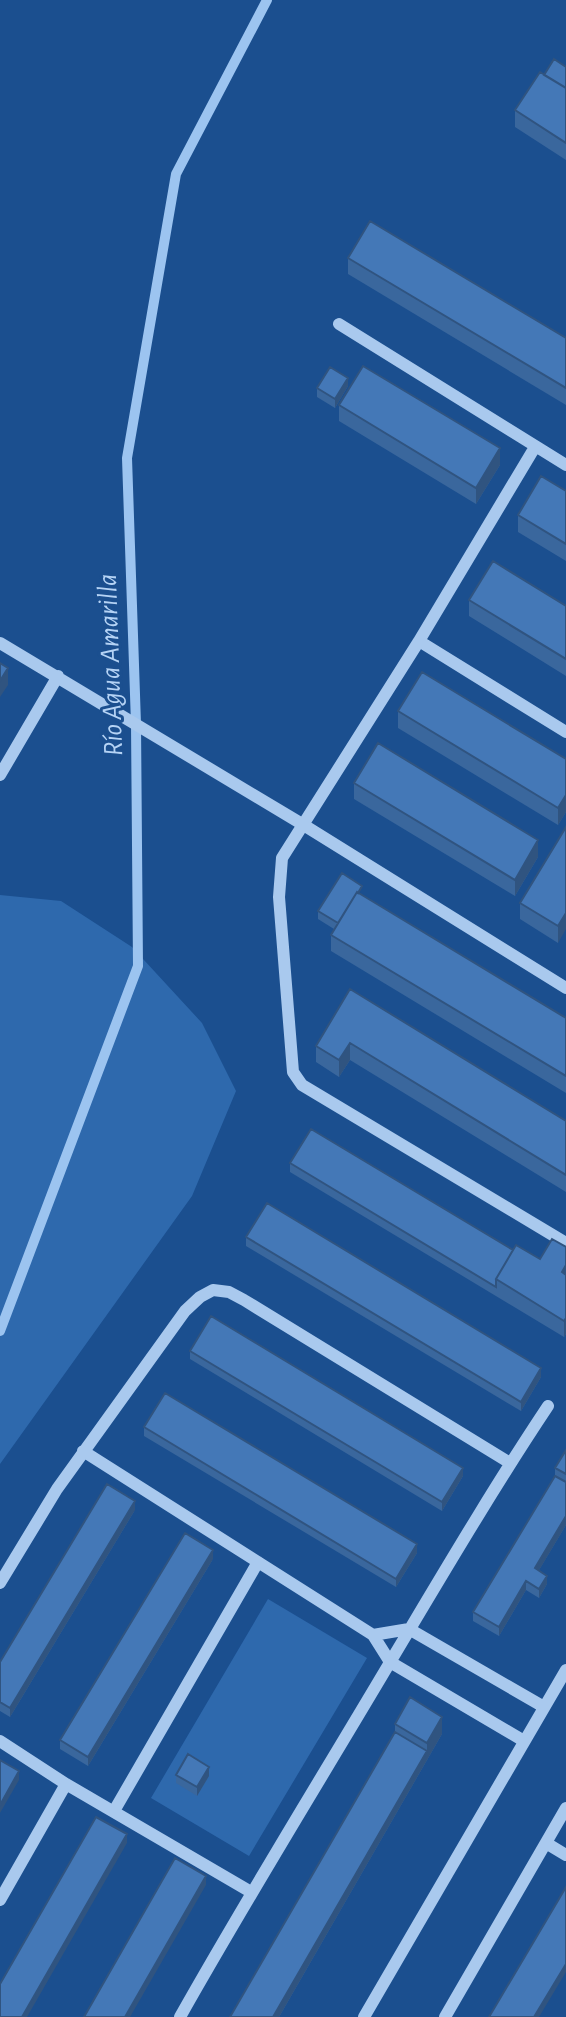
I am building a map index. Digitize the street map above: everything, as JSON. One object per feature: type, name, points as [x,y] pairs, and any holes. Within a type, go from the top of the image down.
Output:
[{"type":"street","points":[[338,324],[566,465]]},
{"type":"street","points":[[535,447],[419,641],[282,858],[279,897],[293,1072],[302,1085],[566,1243]]},
{"type":"street","points":[[419,641],[566,732]]},
{"type":"street","points":[[0,643],[302,824],[566,988]]},
{"type":"street","points":[[0,775],[58,676]]},
{"type":"street","points":[[0,1583],[83,1451],[185,1311],[200,1297],[213,1290],[229,1292],[244,1300],[510,1463]]},
{"type":"street","points":[[180,2017],[251,1892],[409,1629],[548,1406]]},
{"type":"street","points":[[83,1451],[373,1635],[390,1662],[524,1741]]},
{"type":"street","points":[[114,1811],[258,1562]]},
{"type":"street","points":[[373,1635],[409,1629],[544,1707]]},
{"type":"street","points":[[364,2017],[566,1670]]},
{"type":"street","points":[[0,1741],[66,1784],[251,1892]]},
{"type":"street","points":[[0,1900],[66,1784]]},
{"type":"street","points":[[445,2017],[566,1808]]},
{"type":"street","points":[[546,1843],[566,1855]]},
{"type":"shaded area","points":[[0,895],[61,901],[132,947],[202,1023],[236,1091],[192,1196],[0,1464]]},
{"type":"shaded area","points":[[268,1599],[367,1658],[249,1856],[151,1798]]},
{"type":"building","points":[[554,59],[566,67],[566,88],[544,75]]},
{"type":"building","points":[[540,72],[566,88],[566,143],[515,110]]},
{"type":"building","points":[[370,221],[566,338],[566,388],[348,258]]},
{"type":"building","points":[[363,366],[500,448],[476,488],[339,405]]},
{"type":"building","points":[[330,367],[348,378],[335,399],[317,388]]},
{"type":"building","points":[[541,476],[566,491],[566,544],[518,515]]},
{"type":"building","points":[[493,561],[566,606],[566,659],[469,600]]},
{"type":"building","points":[[0,663],[8,668],[0,681]]},
{"type":"building","points":[[422,672],[566,759],[566,795],[558,808],[398,711]]},
{"type":"building","points":[[378,743],[538,840],[515,880],[354,783]]},
{"type":"building","points":[[566,827],[566,913],[558,926],[520,903]]},
{"type":"building","points":[[342,873],[362,886],[338,923],[318,911]]},
{"type":"building","points":[[357,892],[566,1018],[566,1076],[331,935]]},
{"type":"building","points":[[350,989],[566,1121],[566,1175],[350,1043],[339,1060],[316,1046]]},
{"type":"building","points":[[311,1129],[513,1250],[496,1279],[496,1287],[290,1163]]},
{"type":"building","points":[[267,1203],[541,1368],[521,1402],[246,1237]]},
{"type":"building","points":[[552,1239],[566,1247],[566,1265],[562,1272],[566,1275],[564,1321],[496,1279],[516,1245],[540,1259]]},
{"type":"building","points":[[211,1316],[463,1468],[442,1502],[190,1351]]},
{"type":"building","points":[[165,1393],[417,1544],[396,1579],[144,1427]]},
{"type":"building","points":[[566,1450],[566,1474],[555,1468]]},
{"type":"building","points":[[555,1476],[566,1482],[566,1516],[535,1568],[547,1576],[539,1589],[526,1581],[499,1627],[473,1612]]},
{"type":"building","points":[[107,1484],[135,1501],[10,1708],[0,1702],[0,1662]]},
{"type":"building","points":[[185,1533],[213,1550],[88,1757],[60,1740]]},
{"type":"building","points":[[410,1697],[442,1717],[427,1743],[395,1724]]},
{"type":"building","points":[[395,1732],[427,1751],[273,2017],[230,2017]]},
{"type":"building","points":[[188,1754],[209,1767],[197,1787],[176,1775]]},
{"type":"building","points":[[0,1760],[19,1771],[0,1805]]},
{"type":"building","points":[[96,1817],[127,1834],[22,2017],[0,2017],[0,1984]]},
{"type":"building","points":[[175,1858],[206,1876],[125,2017],[84,2017]]},
{"type":"building","points":[[566,1887],[566,1964],[534,2017],[489,2017]]},
{"type":"waterway","name":"Río Agua Amarilla","points":[[0,1331],[138,966],[136,724],[127,458],[176,174],[267,0]]}]
